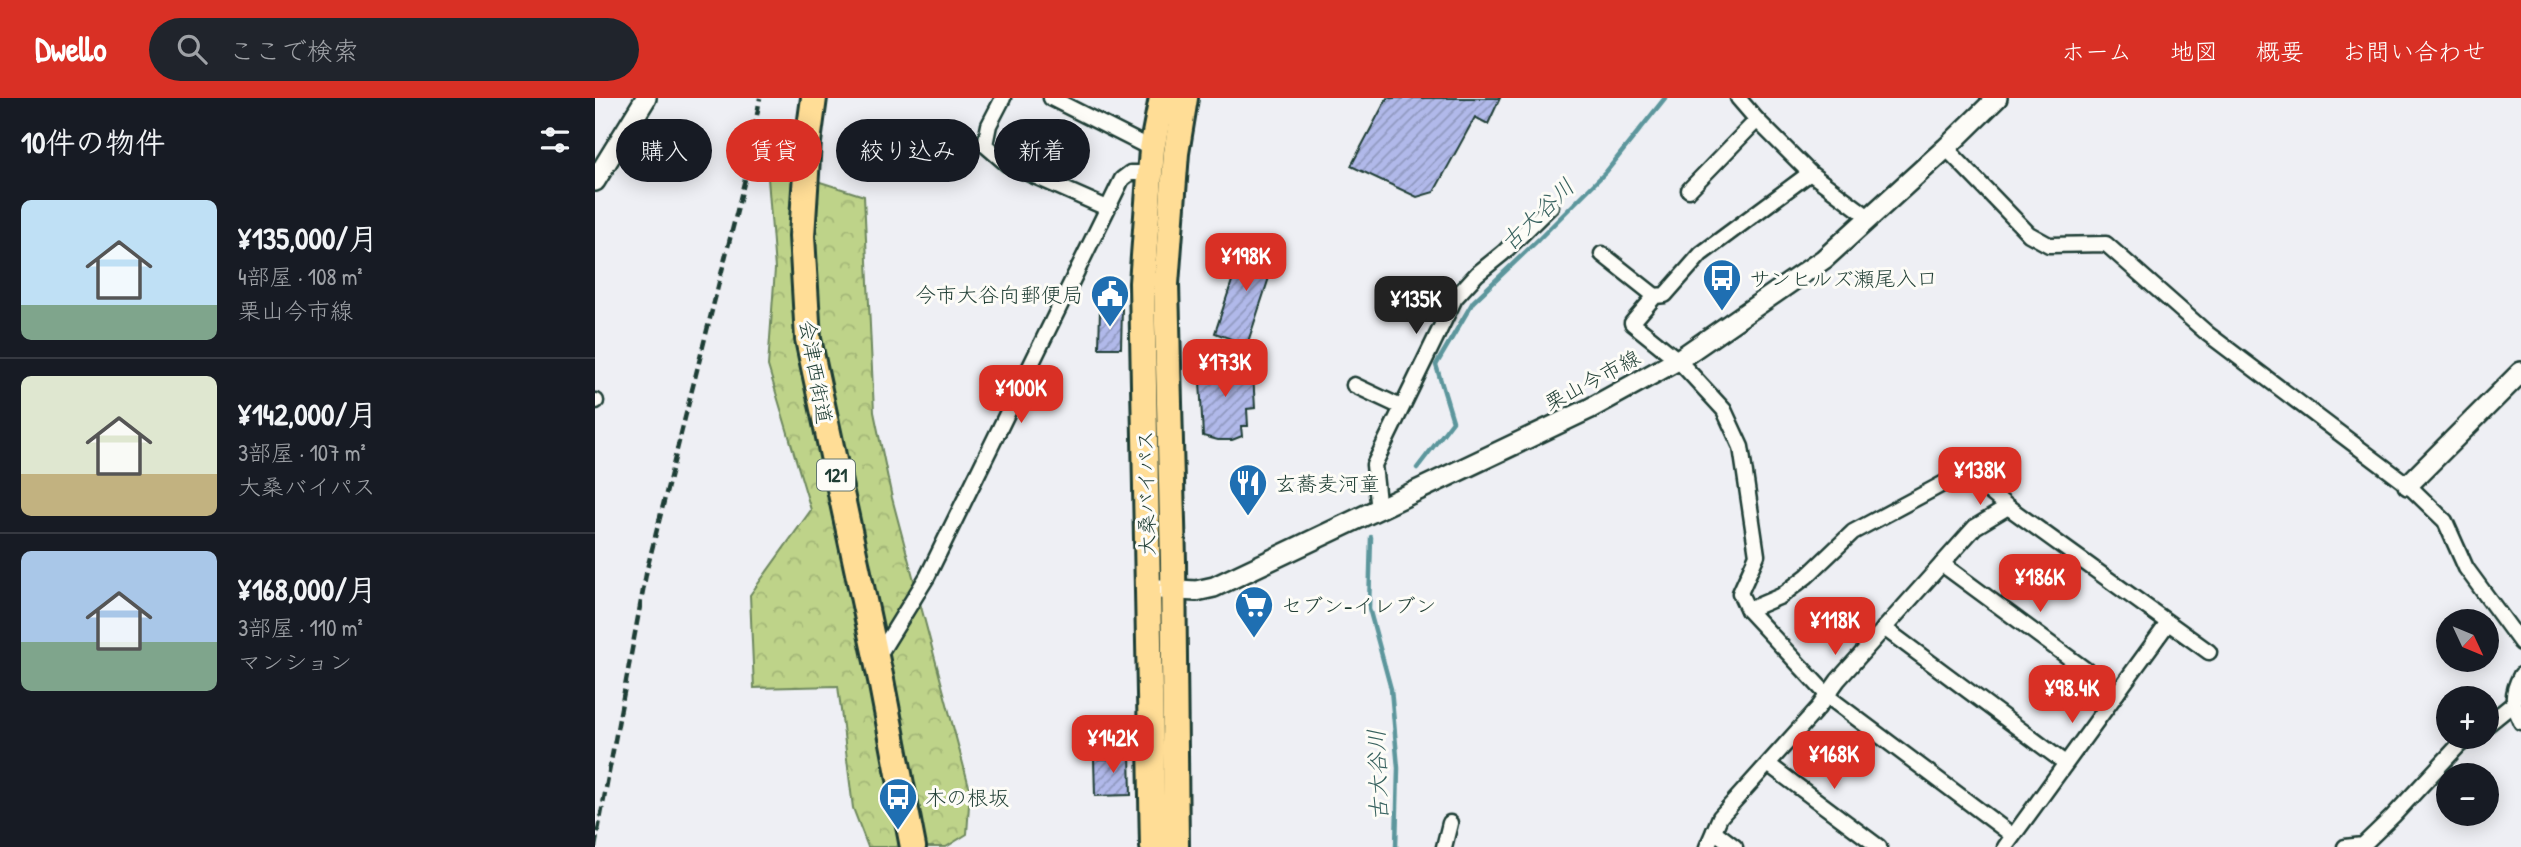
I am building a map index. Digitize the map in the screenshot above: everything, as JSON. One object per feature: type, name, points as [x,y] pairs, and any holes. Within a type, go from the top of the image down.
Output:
[{"type":"highway","name":"会津西街道","points":[[814,98],[808,142],[802,236],[808,339],[913,847]]},
{"type":"highway","name":"大桑バイパス","points":[[1153,847],[1142,283],[1151,161],[1162,98]]},
{"type":"highway","name":"大桑バイパス","points":[[1176,847],[1174,591],[1166,284],[1176,153],[1185,98]]},
{"type":"highway","points":[[1144,245],[1168,245]]},
{"type":"main road","points":[[597,171],[646,98]]},
{"type":"main road","name":"栗山今市線","points":[[1147,588],[1196,591],[1215,587],[1589,409],[1678,360],[1824,259],[1997,98]]},
{"type":"main road","points":[[2408,485],[2521,372]]},
{"type":"street","points":[[1003,98],[989,125],[985,145],[1007,164],[1107,208]]},
{"type":"street","points":[[876,659],[927,577],[1122,179],[1151,161],[1051,98]]},
{"type":"street","points":[[1738,98],[1810,173],[1870,218]]},
{"type":"street","points":[[1689,190],[1757,120]]},
{"type":"street","points":[[1946,148],[2029,234],[2049,245],[2106,244],[2208,334],[2408,485],[2445,521],[2466,568],[2521,643]]},
{"type":"street","points":[[1602,254],[1654,296],[1665,295],[1701,254],[1810,173]]},
{"type":"street","points":[[1379,510],[1374,465],[1455,298],[1476,274],[1503,253],[1551,206]]},
{"type":"street","points":[[1654,296],[1632,323],[1678,360],[1724,410],[1741,447],[1757,555],[1740,593],[1748,610],[1827,695],[2009,841],[2168,623]]},
{"type":"street","points":[[1354,384],[1401,407]]},
{"type":"street","points":[[1748,610],[1781,596],[1807,576],[1853,532],[1965,472],[2008,507],[2209,652]]},
{"type":"street","points":[[1707,847],[1720,817],[1884,628],[1975,527],[2008,507]]},
{"type":"street","points":[[1942,564],[2117,693]]},
{"type":"street","points":[[1884,628],[2065,763]]},
{"type":"street","points":[[2521,674],[2515,687],[2513,704],[2521,722]]},
{"type":"street","points":[[2499,715],[2513,704]]},
{"type":"street","points":[[2345,847],[2363,845],[2455,749]]},
{"type":"street","points":[[1768,764],[1879,847]]},
{"type":"street","points":[[1444,847],[1450,823]]},
{"type":"street","points":[[1714,831],[1735,847]]},
{"type":"green space","points":[[768,182],[820,182],[864,196],[874,412],[892,498],[970,790],[967,834],[946,847],[868,847],[853,808],[838,686],[754,688],[750,595],[811,510],[768,366],[775,269]]},
{"type":"building","points":[[1387,98],[1500,98],[1488,124],[1475,117],[1434,192],[1417,197],[1351,166]]},
{"type":"building","points":[[1245,241],[1277,253],[1247,345],[1215,333]]},
{"type":"building","name":"今市大谷向郵便局","points":[[1100,309],[1122,309],[1121,348],[1099,348]]},
{"type":"building","points":[[1238,360],[1239,375],[1253,374],[1255,408],[1247,409],[1248,426],[1241,426],[1242,436],[1232,440],[1203,436],[1199,363]]},
{"type":"building","points":[[1130,752],[1131,795],[1095,796],[1094,759],[1109,759],[1108,753]]},
{"type":"waterway","name":"古大谷川","points":[[1417,468],[1453,421],[1436,365],[1473,302],[1606,172],[1665,98]]},
{"type":"waterway","name":"古大谷川","points":[[1371,537],[1369,608],[1391,689],[1398,768],[1396,847]]},
{"type":"railway","points":[[595,847],[647,569],[747,171],[760,98]]},
{"type":"place","name":"サンヒルズ瀬尾入口","points":[[1722,312]]},
{"type":"place","name":"今市大谷向郵便局","points":[[1110,328]]},
{"type":"place","name":"玄蕎麦河童","points":[[1248,517]]},
{"type":"place","name":"セブン-イレブン","points":[[1254,639]]},
{"type":"place","name":"木の根坂","points":[[898,831]]}]
